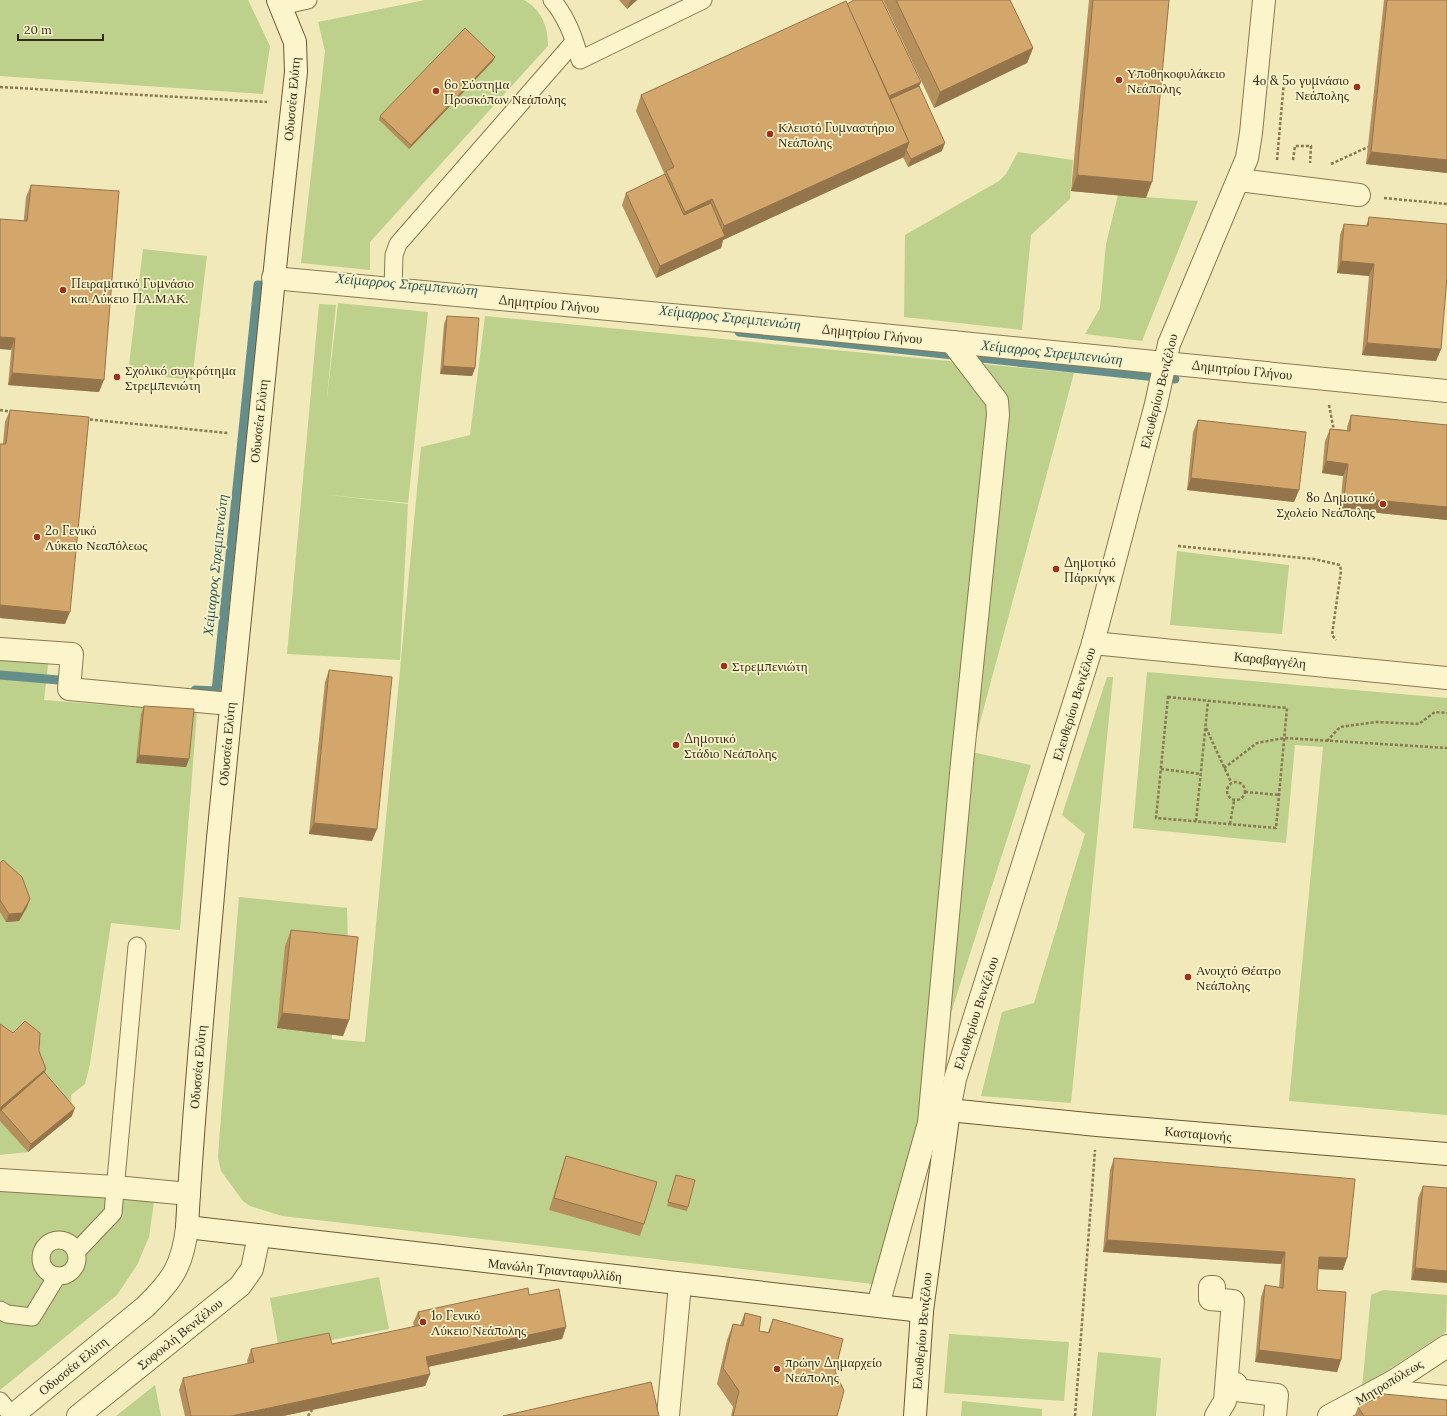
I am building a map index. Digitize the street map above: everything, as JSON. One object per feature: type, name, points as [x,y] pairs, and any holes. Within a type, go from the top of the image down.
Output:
[{"type":"street","name":"Ελευθερίου Βενιζέλου","points":[[915,1416],[922,1310],[949,1110],[957,1071],[1093,643],[1156,404],[1164,362],[1173,332],[1239,180],[1247,158],[1251,133],[1264,0]]},
{"type":"street","name":"Οδυσσέα Ελύτη","points":[[12,1416],[146,1307],[161,1292],[178,1268],[185,1245],[192,1135],[230,704],[296,52],[295,42],[280,3]]},
{"type":"street","points":[[1239,180],[1359,195]]},
{"type":"street","name":"Δημητρίου Γλήνου","points":[[273,278],[1447,390]]},
{"type":"street","points":[[878,1305],[930,1123],[962,770],[998,415],[997,402],[993,395],[952,342]]},
{"type":"street","name":"Καραβαγγέλη","points":[[1093,643],[1447,678]]},
{"type":"street","points":[[0,649],[72,654],[69,689],[230,704]]},
{"type":"street","name":"Κασταμονής","points":[[949,1110],[1097,1126],[1447,1154]]},
{"type":"street","points":[[0,1180],[115,1187],[189,1194]]},
{"type":"street","name":"Μανώλη Τριανταφυλλίδη","points":[[187,1227],[680,1284],[922,1310]]},
{"type":"street","name":"Σοφοκλή Βενιζέλου","points":[[78,1416],[240,1286],[252,1269],[259,1236]]},
{"type":"street","points":[[668,1416],[680,1284]]},
{"type":"street","points":[[1214,1287],[1210,1287],[1210,1299],[1233,1301],[1236,1390],[1277,1395],[1275,1416]]},
{"type":"street","points":[[1216,1416],[1225,1401],[1235,1368],[1241,1288]]},
{"type":"street","name":"Μητροπόλεως","points":[[1329,1416],[1394,1381],[1447,1346]]},
{"type":"street","points":[[1394,1381],[1402,1392],[1447,1397]]},
{"type":"lane","points":[[280,3],[308,0]]},
{"type":"lane","points":[[552,0],[558,6],[574,42],[580,60],[703,0]]},
{"type":"lane","points":[[393,290],[394,255],[398,244],[574,42]]},
{"type":"lane","points":[[76,1252],[112,1213],[137,946]]},
{"type":"lane","points":[[58,1239],[69,1242],[76,1252],[76,1264],[73,1269],[63,1276],[51,1274],[42,1266],[41,1254],[46,1244],[58,1239]]},
{"type":"lane","points":[[0,1310],[7,1314],[32,1317],[57,1276]]},
{"type":"lane","points":[[0,1401],[12,1416]]},
{"type":"path","points":[[0,87],[292,103]]},
{"type":"path","points":[[1294,146],[1311,146],[1310,163],[1316,164]]},
{"type":"path","points":[[1329,165],[1368,147]]},
{"type":"path","points":[[1359,195],[1447,204]]},
{"type":"path","points":[[1327,378],[1334,435]]},
{"type":"path","points":[[0,410],[16,412]]},
{"type":"path","points":[[79,418],[228,433]]},
{"type":"path","points":[[1178,546],[1314,560],[1340,565],[1341,572],[1332,635]]},
{"type":"path","points":[[1168,697],[1208,701],[1287,708],[1276,828],[1156,818],[1168,697]]},
{"type":"path","points":[[1196,821],[1208,701]]},
{"type":"path","points":[[1326,741],[1340,727],[1376,722],[1419,724],[1435,712],[1447,713]]},
{"type":"path","points":[[1205,728],[1231,782]]},
{"type":"path","points":[[1224,768],[1257,743],[1284,738],[1447,748]]},
{"type":"path","points":[[1161,769],[1201,774]]},
{"type":"path","points":[[1231,782],[1239,782],[1244,786],[1245,792],[1241,799],[1234,801],[1228,797],[1226,789],[1231,782]]},
{"type":"path","points":[[1245,792],[1280,794]]},
{"type":"path","points":[[1230,824],[1234,801]]},
{"type":"path","points":[[1075,1416],[1097,1126]]},
{"type":"path","points":[[308,1416],[312,1410]]},
{"type":"green space","points":[[0,0],[248,0],[270,46],[263,94],[0,76]]},
{"type":"green space","points":[[425,0],[524,0],[540,14],[547,32],[548,46],[370,242],[370,270],[301,263],[325,51],[318,22]]},
{"type":"green space","points":[[1018,152],[1073,160],[1070,199],[1031,235],[1022,330],[904,317],[905,235],[999,181],[1006,174]]},
{"type":"green space","points":[[1118,195],[1198,201],[1142,341],[1085,334],[1100,308],[1106,244]]},
{"type":"green space","points":[[143,249],[207,256],[192,380],[128,373]]},
{"type":"green space","points":[[338,303],[428,312],[408,503],[320,494],[408,504],[400,660],[287,654],[319,304],[336,305],[326,406]]},
{"type":"green space","name":"Δημοτικό Στάδιο Νεάπολης","points":[[485,316],[959,362],[993,404],[922,1108],[873,1284],[282,1216],[250,1206],[243,1201],[221,1171],[218,1158],[219,1142],[239,897],[347,908],[348,947],[277,1028],[332,1034],[332,1039],[365,1042],[421,447],[470,435]]},
{"type":"green space","points":[[982,364],[1074,373],[972,752],[1031,765],[948,1022],[1001,406]]},
{"type":"green space","points":[[1177,551],[1289,565],[1282,634],[1170,625]]},
{"type":"green space","points":[[0,654],[49,657],[44,700],[197,712],[180,930],[111,923],[90,1064],[85,1084],[71,1095],[72,1116],[28,1152],[0,1155]]},
{"type":"green space","points":[[1147,672],[1447,698],[1447,1115],[1289,1101],[1323,747],[1295,745],[1286,843],[1133,828]]},
{"type":"green space","points":[[1107,677],[1113,677],[1071,1103],[981,1096],[1002,1012],[1034,1003],[1085,834],[1062,815]]},
{"type":"green space","points":[[0,1188],[154,1202],[149,1237],[137,1265],[117,1295],[0,1390]]},
{"type":"green space","points":[[379,1277],[389,1329],[279,1350],[270,1298]]},
{"type":"green space","points":[[1383,1290],[1447,1295],[1446,1332],[1362,1387],[1371,1295]]},
{"type":"green space","points":[[949,1334],[1069,1342],[1064,1401],[944,1393]]},
{"type":"green space","points":[[1098,1352],[1161,1358],[1156,1416],[1092,1416]]},
{"type":"green space","points":[[155,1385],[161,1416],[116,1416]]},
{"type":"green space","points":[[962,1401],[1042,1409],[1042,1416],[961,1416]]},
{"type":"building","points":[[854,0],[882,0],[921,82],[889,96],[847,4]]},
{"type":"building","points":[[896,0],[1010,0],[1033,48],[940,92]]},
{"type":"building","name":"Υποθηκοφυλάκειο Νεάπολης","points":[[1093,0],[1169,0],[1152,182],[1077,175]]},
{"type":"building","points":[[1387,0],[1447,0],[1447,160],[1371,152]]},
{"type":"building","name":"Κλειστό Γυμναστήριο Νεάπολης","points":[[846,1],[909,142],[724,226],[712,199],[685,212],[666,171],[674,167],[641,95]]},
{"type":"building","name":"6ο Σύστημα Προσκόπων Νεάπολης","points":[[465,28],[495,57],[411,145],[380,116]]},
{"type":"building","points":[[919,86],[945,143],[911,159],[906,150],[909,142],[890,99]]},
{"type":"building","points":[[665,174],[684,215],[711,203],[725,236],[660,266],[626,193]]},
{"type":"building","name":"Πειραματικό Γυμνάσιο και Λύκειο ΠΑ.ΜΑΚ.","points":[[31,185],[119,191],[104,380],[12,373],[15,338],[0,337],[0,219],[27,221]]},
{"type":"building","points":[[1369,217],[1447,224],[1447,277],[1441,349],[1367,343],[1374,264],[1341,261],[1344,224],[1368,226]]},
{"type":"building","points":[[447,316],[479,318],[475,368],[443,366]]},
{"type":"building","name":"2ο Γενικό Λύκειο Νεαπόλεως","points":[[10,410],[89,417],[70,612],[0,605],[0,444],[6,444]]},
{"type":"building","points":[[1351,415],[1447,425],[1447,507],[1344,497],[1348,464],[1326,461],[1330,429],[1350,431]]},
{"type":"building","points":[[1198,420],[1306,432],[1299,490],[1191,478]]},
{"type":"building","points":[[329,670],[392,677],[377,829],[314,823]]},
{"type":"building","points":[[144,706],[194,709],[189,759],[139,755]]},
{"type":"building","points":[[3,860],[22,877],[30,899],[22,913],[9,914],[0,900],[0,863]]},
{"type":"building","points":[[291,930],[358,937],[349,1020],[282,1013]]},
{"type":"building","points":[[25,1021],[40,1033],[39,1051],[46,1069],[0,1109],[0,1024],[13,1033]]},
{"type":"building","points":[[44,1072],[75,1108],[31,1144],[1,1110]]},
{"type":"building","points":[[566,1156],[657,1182],[644,1224],[554,1198]]},
{"type":"building","points":[[1114,1158],[1355,1179],[1347,1258],[1319,1257],[1317,1290],[1346,1292],[1341,1360],[1259,1350],[1265,1285],[1283,1288],[1285,1252],[1107,1240]]},
{"type":"building","points":[[676,1175],[695,1180],[688,1207],[668,1202]]},
{"type":"building","points":[[1423,1186],[1447,1188],[1447,1271],[1415,1268]]},
{"type":"building","points":[[528,1288],[529,1295],[559,1289],[566,1327],[426,1357],[430,1374],[231,1416],[191,1416],[183,1378],[254,1362],[251,1349],[329,1333],[332,1344],[421,1325],[418,1312]]},
{"type":"building","name":"πρώην Δημαρχείο Νεάπολης","points":[[745,1313],[761,1317],[759,1331],[769,1333],[773,1319],[843,1339],[835,1371],[844,1391],[837,1416],[733,1416],[739,1391],[723,1368],[733,1324],[743,1326]]},
{"type":"building","points":[[651,1382],[659,1416],[503,1416]]},
{"type":"building","points":[[1384,1394],[1447,1400],[1447,1416],[1364,1416],[1358,1407]]},
{"type":"waterway","name":"Χείμαρρος Στρεμπενιώτη","points":[[195,690],[216,691],[258,285],[273,286]]},
{"type":"waterway","name":"Χείμαρρος Στρεμπενιώτη","points":[[739,332],[1175,379]]},
{"type":"waterway","name":"Χείμαρρος Στρεμπενιώτη","points":[[0,675],[70,681]]},
{"type":"place","name":"Υποθηκοφυλάκειο Νεάπολης","points":[[1119,80]]},
{"type":"place","name":"4ο & 5ο γυμνάσιο Νεάπολης","points":[[1357,87]]},
{"type":"place","name":"6ο Σύστημα Προσκόπων Νεάπολης","points":[[436,91]]},
{"type":"place","name":"Κλειστό Γυμναστήριο Νεάπολης","points":[[770,134]]},
{"type":"place","name":"Πειραματικό Γυμνάσιο και Λύκειο ΠΑ.ΜΑΚ.","points":[[63,290]]},
{"type":"place","name":"Σχολικό συγκρότημα Στρεμπενιώτη","points":[[117,377]]},
{"type":"place","name":"8ο Δημοτικό Σχολείο Νεάπολης","points":[[1383,504]]},
{"type":"place","name":"2ο Γενικό Λύκειο Νεαπόλεως","points":[[37,537]]},
{"type":"place","name":"Δημοτικό Πάρκινγκ","points":[[1056,569]]},
{"type":"place","name":"Στρεμπενιώτη","points":[[724,666]]},
{"type":"place","name":"Δημοτικό Στάδιο Νεάπολης","points":[[676,745]]},
{"type":"place","name":"Ανοιχτό Θέατρο Νεάπολης","points":[[1188,977]]},
{"type":"place","name":"1ο Γενικό Λύκειο Νεάπολης","points":[[423,1322]]},
{"type":"place","name":"πρώην Δημαρχείο Νεάπολης","points":[[777,1369]]}]
